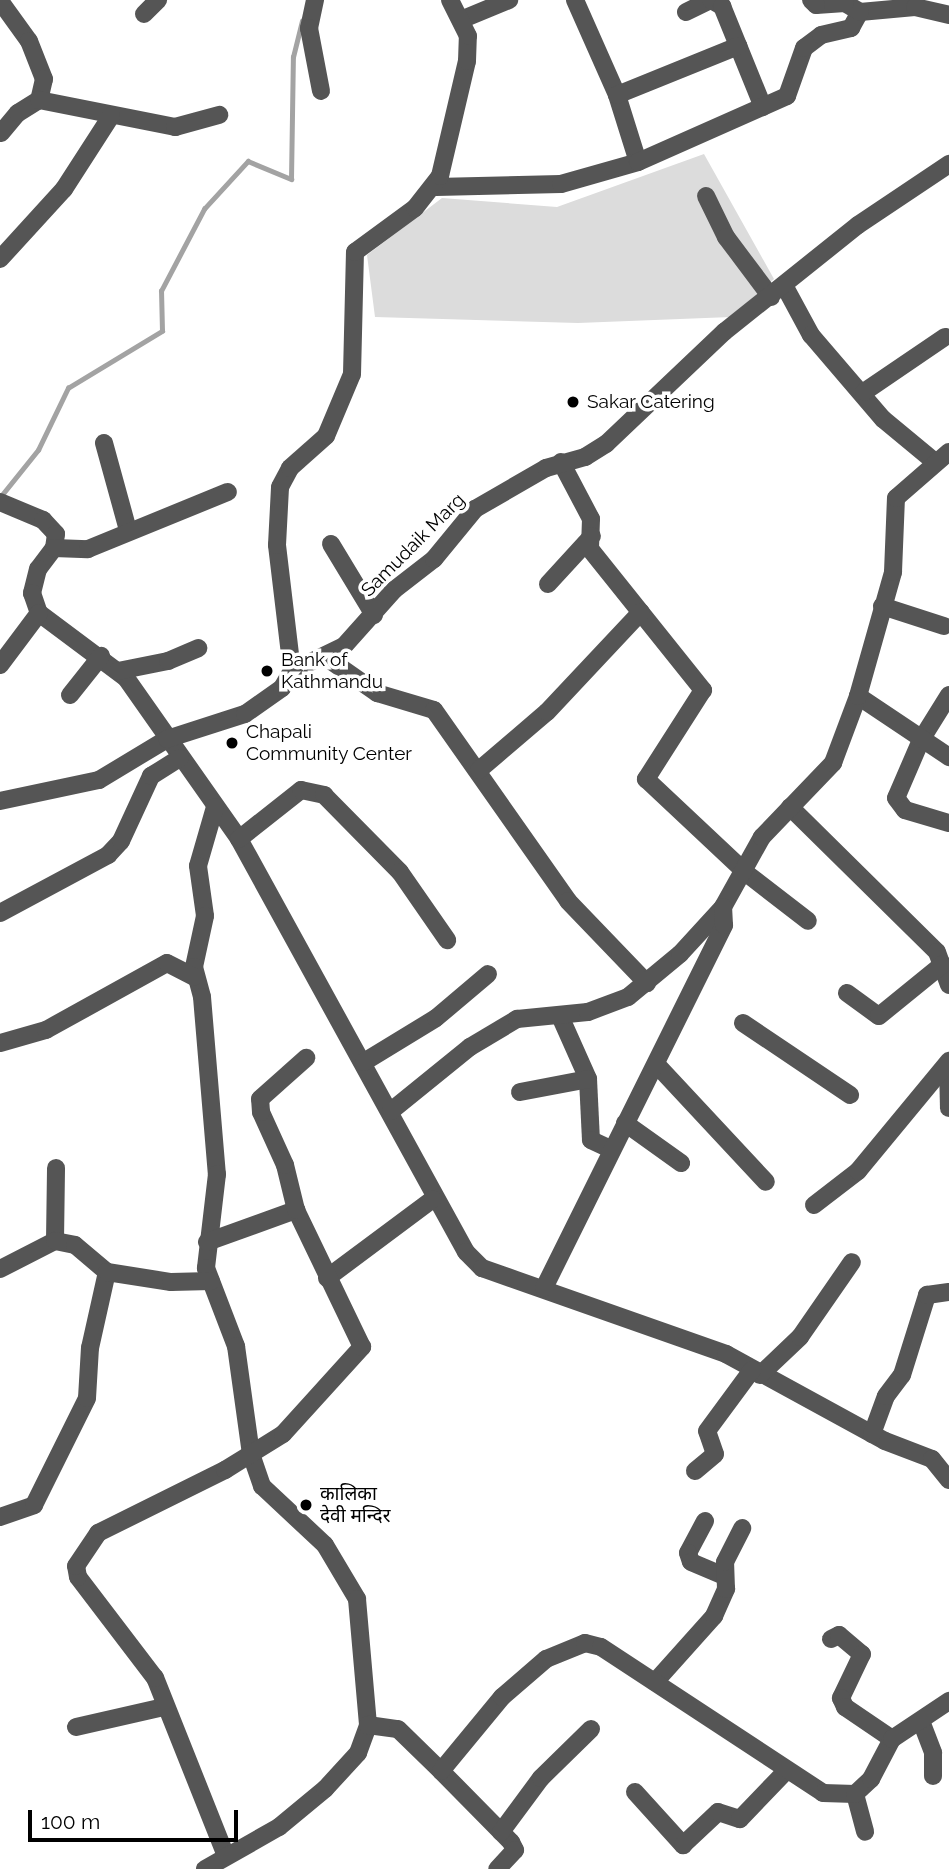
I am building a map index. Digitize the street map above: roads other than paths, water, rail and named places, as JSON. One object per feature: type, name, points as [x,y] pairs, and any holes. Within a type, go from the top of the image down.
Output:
[{"type":"street","points":[[144,14],[158,0]]},
{"type":"street","points":[[316,0],[309,28],[321,90]]},
{"type":"street","points":[[436,187],[467,61],[463,19],[450,0]]},
{"type":"street","points":[[463,19],[509,0]]},
{"type":"street","points":[[575,0],[617,95],[638,162]]},
{"type":"street","points":[[811,0],[816,5],[845,3],[860,12],[915,7],[949,15]]},
{"type":"street","points":[[0,1],[29,41],[44,79],[39,100]]},
{"type":"street","points":[[686,12],[718,2],[763,107]]},
{"type":"street","points":[[292,671],[277,545],[280,487],[290,468],[326,436],[352,374],[355,251],[436,187],[561,184],[638,162],[763,107],[791,90],[804,48],[821,35],[851,28],[860,12]]},
{"type":"street","points":[[617,95],[738,46]]},
{"type":"street","points":[[1,134],[18,113],[39,100],[175,127],[219,115]]},
{"type":"street","points":[[0,259],[64,189],[111,116]]},
{"type":"street","name":"Samudaik Marg","points":[[0,801],[99,780],[167,739],[245,714],[282,688],[292,671],[344,646],[434,559],[475,509],[561,462],[606,444],[724,332],[778,292],[858,225],[949,164]]},
{"type":"street","points":[[391,1111],[484,1037],[517,1019],[603,1009],[647,984],[723,907],[746,873],[762,837],[833,763],[858,696],[892,572],[896,498],[942,457],[883,419],[778,292],[726,237],[706,196]]},
{"type":"street","points":[[864,393],[945,337]]},
{"type":"street","points":[[104,443],[128,530]]},
{"type":"street","points":[[561,462],[591,519],[590,549],[703,690],[646,779],[746,873],[808,921]]},
{"type":"street","points":[[54,548],[88,549],[128,530],[228,492]]},
{"type":"street","points":[[0,502],[43,520],[56,534],[54,548],[38,569],[32,593],[39,613],[118,671],[239,839],[391,1111],[433,1199],[466,1252],[482,1268],[668,1329],[872,1434],[932,1459],[945,1468]]},
{"type":"street","points":[[548,584],[592,536]]},
{"type":"street","points":[[331,544],[374,615]]},
{"type":"street","points":[[882,606],[944,626]]},
{"type":"street","points":[[479,771],[547,712],[641,612]]},
{"type":"street","points":[[0,665],[39,613]]},
{"type":"street","points":[[118,671],[169,661],[198,648]]},
{"type":"street","points":[[70,695],[101,656]]},
{"type":"street","points":[[324,656],[377,694],[434,710],[568,901],[647,984]]},
{"type":"street","points":[[949,695],[920,740],[896,802],[905,810],[949,823]]},
{"type":"street","points":[[858,696],[949,757]]},
{"type":"street","points":[[0,914],[108,855],[121,841],[151,776],[180,758]]},
{"type":"street","points":[[239,839],[301,790],[324,795],[400,872],[447,940]]},
{"type":"street","points":[[205,1869],[279,1827],[325,1789],[358,1753],[368,1725],[357,1600],[325,1545],[262,1486],[251,1454],[236,1346],[211,1281],[207,1242],[217,1174],[202,997],[194,977],[205,916],[198,866],[215,807]]},
{"type":"street","points":[[790,807],[858,879],[890,902],[943,964],[949,985]]},
{"type":"street","points":[[544,1288],[724,925],[723,907]]},
{"type":"street","points":[[0,1043],[46,1030],[167,962],[194,977]]},
{"type":"street","points":[[848,993],[879,1016],[943,964]]},
{"type":"street","points":[[364,1062],[436,1018],[488,974]]},
{"type":"street","points":[[559,1016],[588,1079],[591,1140],[612,1150]]},
{"type":"street","points":[[743,1023],[850,1096]]},
{"type":"street","points":[[226,1856],[143,1657],[78,1577],[80,1555],[110,1526],[251,1454],[283,1434],[362,1347],[296,1210],[260,1100],[306,1058]]},
{"type":"street","points":[[948,1063],[949,1108]]},
{"type":"street","points":[[814,1205],[858,1171],[948,1063]]},
{"type":"street","points":[[656,1064],[766,1182]]},
{"type":"street","points":[[520,1092],[588,1079]]},
{"type":"street","points":[[625,1122],[681,1163]]},
{"type":"street","points":[[55,1241],[56,1168]]},
{"type":"street","points":[[327,1278],[433,1199]]},
{"type":"street","points":[[207,1242],[296,1210]]},
{"type":"street","points":[[0,1269],[55,1241],[75,1245],[107,1272],[171,1282],[211,1281]]},
{"type":"street","points":[[695,1472],[715,1454],[708,1431],[756,1372],[800,1337],[852,1262]]},
{"type":"street","points":[[0,1517],[34,1505],[87,1398],[90,1348],[107,1272]]},
{"type":"street","points":[[872,1434],[886,1396],[902,1375],[927,1295],[949,1292]]},
{"type":"street","points":[[705,1521],[688,1553],[691,1562],[724,1576]]},
{"type":"street","points":[[655,1682],[714,1616],[726,1589],[724,1576],[742,1528]]},
{"type":"street","points":[[831,1639],[839,1635],[862,1654],[841,1698],[845,1707],[892,1738]]},
{"type":"street","points":[[441,1770],[502,1696],[569,1647],[601,1647],[823,1793],[855,1794],[871,1779],[892,1738],[949,1701]]},
{"type":"street","points":[[76,1727],[164,1707]]},
{"type":"street","points":[[921,1721],[933,1753],[933,1776]]},
{"type":"street","points":[[368,1725],[398,1729],[501,1832],[515,1850],[497,1869]]},
{"type":"street","points":[[501,1832],[541,1778],[591,1729]]},
{"type":"street","points":[[635,1792],[683,1845],[718,1812],[740,1819],[786,1771]]},
{"type":"street","points":[[855,1794],[864,1832]]},
{"type":"waterway","points":[[1,496],[38,450],[68,388],[162,331],[161,291],[204,209],[248,161],[291,179],[293,57],[302,21]]},
{"type":"place","name":"Sakar Catering","points":[[573,402]]},
{"type":"place","name":"Bank of Kathmandu","points":[[267,671]]},
{"type":"place","name":"Chapali Community Center","points":[[232,743]]},
{"type":"place","name":"कालिका देवी मन्दिर","points":[[306,1505]]}]
